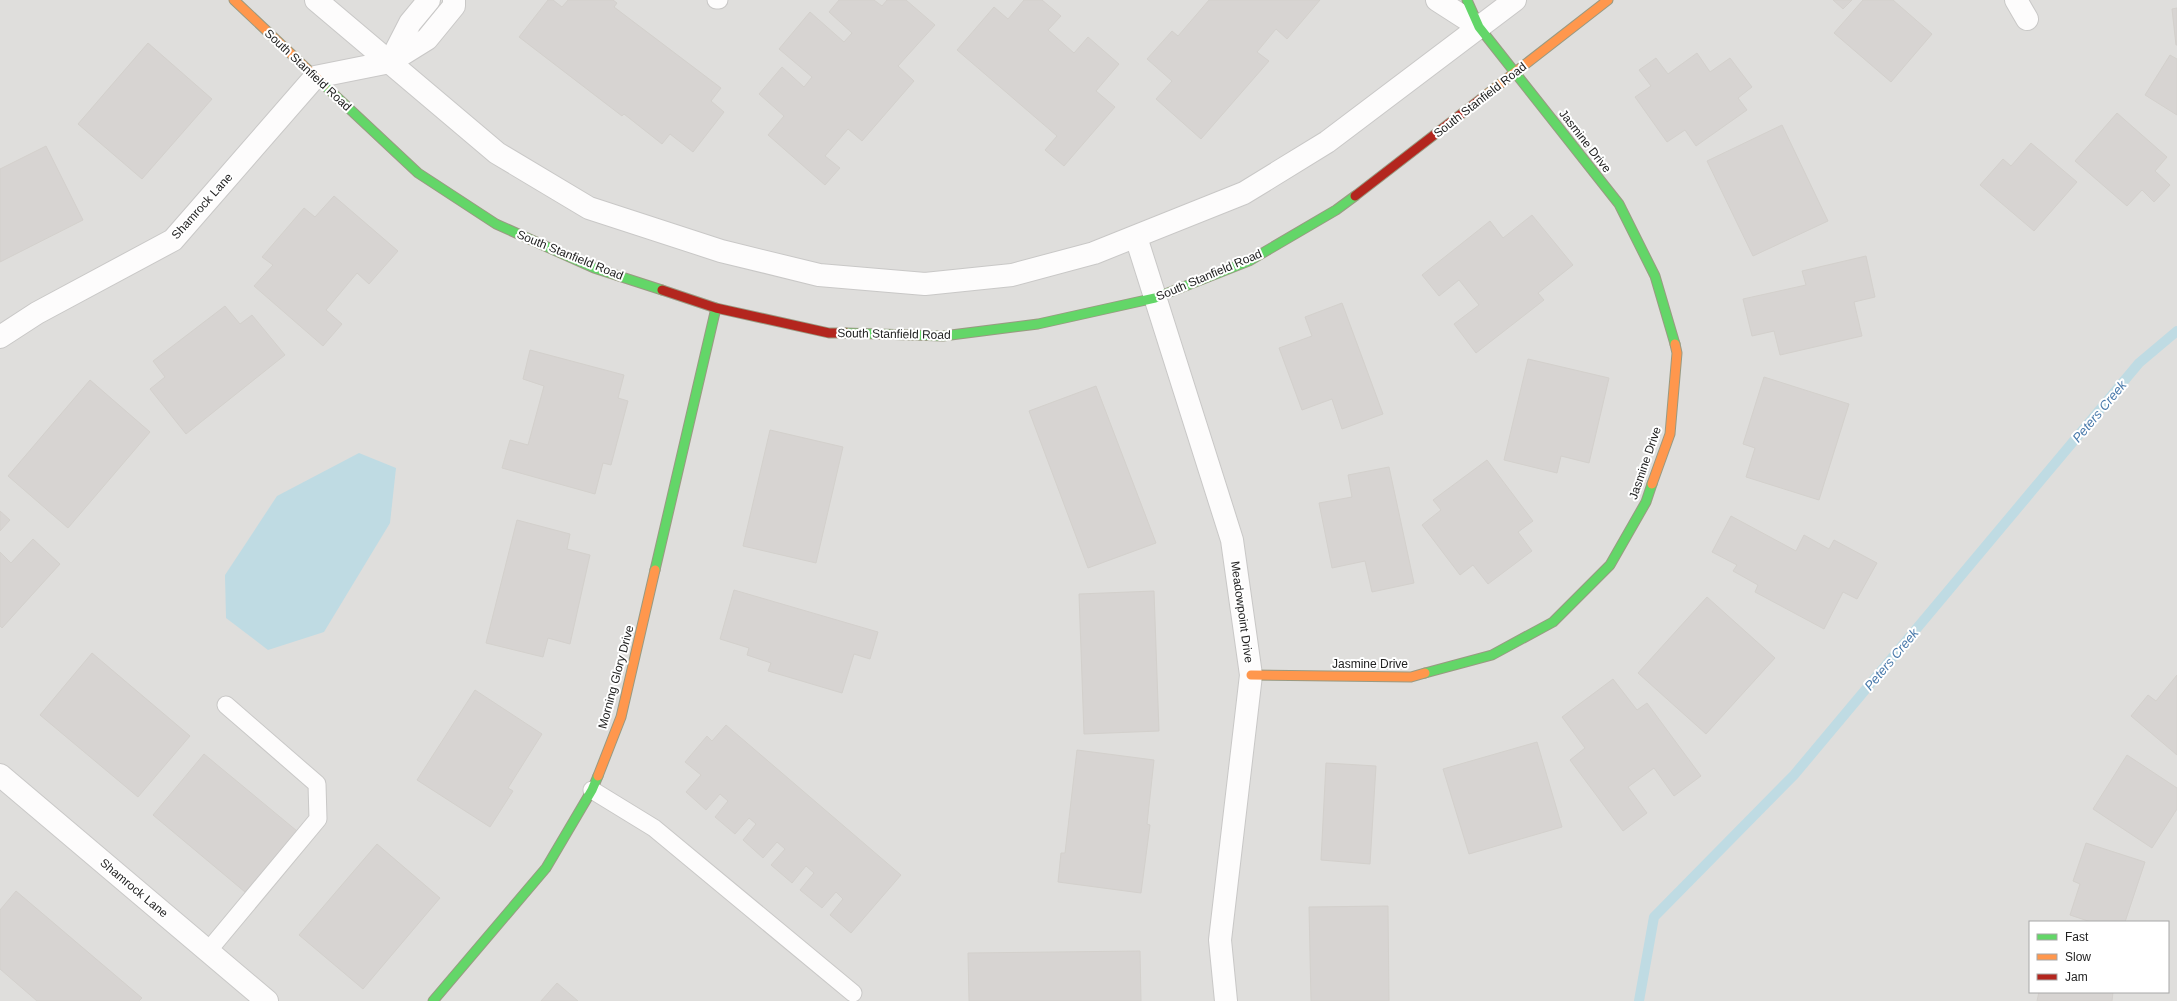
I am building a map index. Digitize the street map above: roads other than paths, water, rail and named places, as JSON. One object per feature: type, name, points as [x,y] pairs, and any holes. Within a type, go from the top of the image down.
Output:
[{"type":"street","name":"South Stanfield Road","points":[[234,0],[418,173],[496,224],[594,268],[716,308],[829,333],[943,336],[1038,324],[1156,298],[1249,261],[1336,210],[1608,0]]},
{"type":"street","points":[[316,0],[497,153],[589,208],[721,250],[819,275],[925,284],[1012,275],[1094,253],[1244,193],[1327,142],[1515,0]]},
{"type":"street","points":[[390,62],[410,23],[429,0]]},
{"type":"street","points":[[315,77],[390,62],[427,39],[454,6],[454,0]]},
{"type":"street","points":[[1437,0],[1479,27]]},
{"type":"street","name":"Jasmine Drive","points":[[1251,675],[1411,677],[1492,655],[1553,622],[1610,565],[1646,502],[1670,434],[1677,353],[1655,276],[1619,204],[1479,27],[1467,0]]},
{"type":"street","points":[[2016,0],[2027,19]]},
{"type":"street","name":"Shamrock Lane","points":[[0,337],[37,312],[173,240],[315,77]]},
{"type":"street","name":"Meadowpoint Drive","points":[[1136,237],[1232,540],[1251,675],[1220,940],[1226,1001]]},
{"type":"street","name":"Morning Glory Drive","points":[[433,1001],[546,868],[592,790],[621,717],[716,308]]},
{"type":"street","name":"Shamrock Lane","points":[[0,775],[267,1001]]},
{"type":"lane","points":[[208,951],[318,819],[317,784],[226,705]]},
{"type":"lane","points":[[592,790],[654,828],[853,993]]},
{"type":"water","points":[[359,453],[396,468],[390,523],[324,632],[268,650],[226,618],[225,575],[277,496]]},
{"type":"waterway","name":"Peters Creek","points":[[1639,1001],[1654,917],[1794,775],[2139,363],[2177,331]]}]
